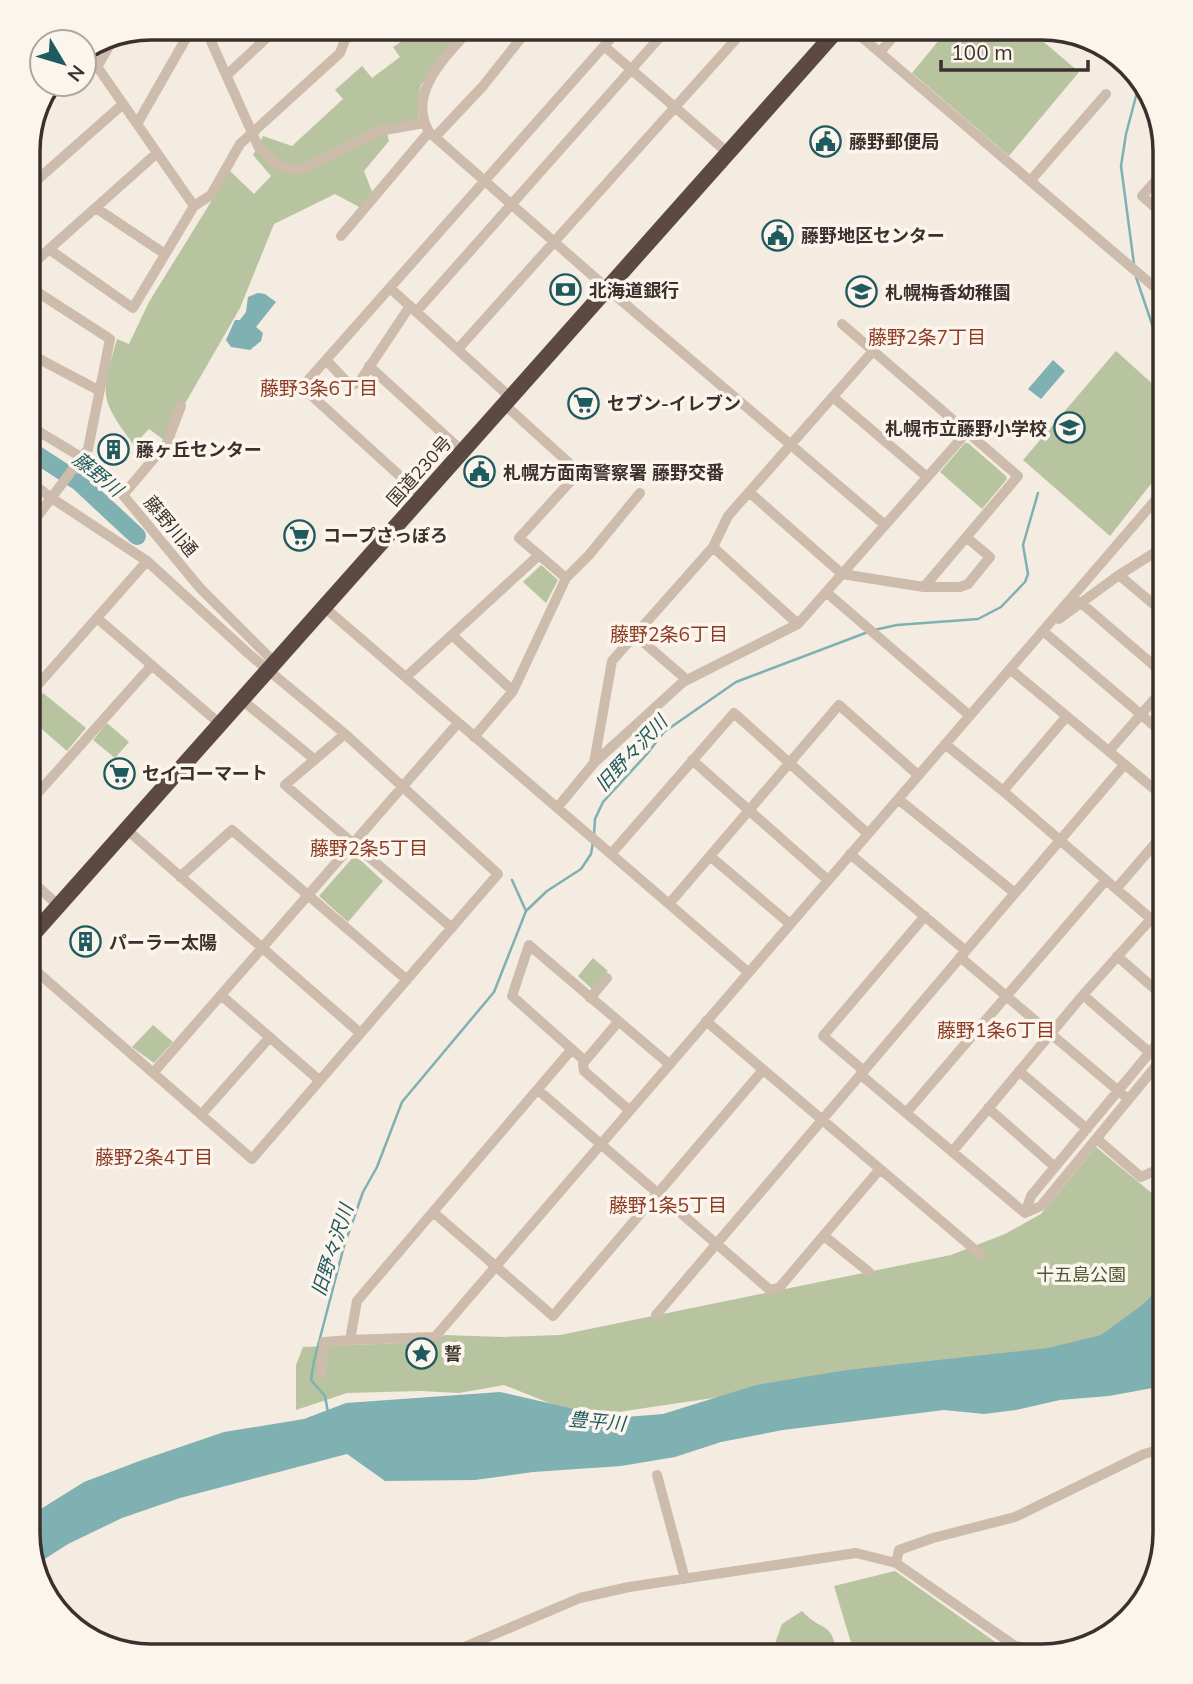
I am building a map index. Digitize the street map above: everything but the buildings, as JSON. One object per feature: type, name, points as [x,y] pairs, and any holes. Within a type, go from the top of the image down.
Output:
[{"type":"highway","name":"国道230号","points":[[40,926],[830,40]]},
{"type":"street","points":[[136,124],[185,40]]},
{"type":"street","points":[[211,40],[258,146],[273,162],[287,169],[302,169],[379,131],[429,131]]},
{"type":"street","points":[[227,75],[264,40]]},
{"type":"street","points":[[50,250],[134,308],[194,206],[211,195],[240,144],[340,53],[345,40]]},
{"type":"street","points":[[461,40],[427,83],[423,101],[429,131],[510,204],[885,525]]},
{"type":"street","points":[[341,236],[429,131],[483,86],[519,40]]},
{"type":"street","points":[[422,496],[302,387],[609,40]]},
{"type":"street","points":[[326,360],[346,382],[353,385],[360,381],[413,309],[657,40]]},
{"type":"street","points":[[458,349],[736,40]]},
{"type":"street","points":[[859,40],[880,52],[1153,286]]},
{"type":"street","points":[[880,52],[890,40]]},
{"type":"street","points":[[604,46],[728,153]]},
{"type":"street","points":[[98,71],[194,206]]},
{"type":"street","points":[[1031,180],[1105,94]]},
{"type":"street","points":[[40,177],[123,104]]},
{"type":"street","points":[[40,258],[157,153]]},
{"type":"street","points":[[1153,184],[1142,196],[1153,206]]},
{"type":"street","points":[[96,208],[165,254]]},
{"type":"street","points":[[390,288],[458,349],[579,472],[519,538],[566,578]]},
{"type":"street","points":[[40,294],[110,339],[88,449],[40,512]]},
{"type":"street","points":[[842,324],[1018,476],[924,587]]},
{"type":"street","points":[[594,763],[612,661],[713,547],[728,516],[873,351]]},
{"type":"street","points":[[40,359],[99,390]]},
{"type":"street","points":[[369,366],[462,451]]},
{"type":"street","points":[[833,397],[927,477]]},
{"type":"street","points":[[123,495],[167,443],[181,406]]},
{"type":"street","points":[[557,808],[594,763],[687,680],[798,624],[967,432]]},
{"type":"street","name":"藤野川通","points":[[40,433],[79,459],[123,495],[200,588],[271,666]]},
{"type":"street","points":[[40,486],[147,561],[271,666],[498,874],[252,1159],[40,974]]},
{"type":"street","points":[[749,492],[842,574],[924,587],[960,587],[968,584],[990,557],[967,537]]},
{"type":"street","points":[[474,737],[513,691],[566,578],[589,555],[640,493]]},
{"type":"street","points":[[321,1373],[324,1342],[435,1337],[1153,503]]},
{"type":"street","points":[[713,547],[798,624]]},
{"type":"street","points":[[1042,631],[1153,554]]},
{"type":"street","points":[[406,677],[539,555]]},
{"type":"street","points":[[40,682],[147,561]]},
{"type":"street","points":[[1119,575],[1153,604]]},
{"type":"street","points":[[825,592],[969,715]]},
{"type":"street","points":[[1080,602],[1153,666]]},
{"type":"street","points":[[324,607],[748,972]]},
{"type":"street","points":[[97,618],[220,724]]},
{"type":"street","points":[[1042,631],[1153,724]]},
{"type":"street","points":[[452,635],[513,691]]},
{"type":"street","points":[[635,635],[687,680]]},
{"type":"street","points":[[40,791],[152,665]]},
{"type":"street","points":[[1010,669],[1153,788]]},
{"type":"street","points":[[242,700],[314,759]]},
{"type":"street","points":[[1109,751],[1153,700]]},
{"type":"street","points":[[669,904],[839,705],[918,775]]},
{"type":"street","points":[[611,854],[734,713],[867,833]]},
{"type":"street","points":[[1003,791],[1067,716]]},
{"type":"street","points":[[153,1073],[458,723]]},
{"type":"street","points":[[345,734],[285,785],[452,928]]},
{"type":"street","points":[[944,744],[1003,791],[1151,919],[1116,956],[952,1152]]},
{"type":"street","points":[[692,760],[828,880]]},
{"type":"street","points":[[656,1315],[1124,765]]},
{"type":"street","points":[[898,799],[1015,893]]},
{"type":"street","points":[[125,829],[360,1033]]},
{"type":"street","points":[[180,877],[232,830],[407,980]]},
{"type":"street","points":[[1116,889],[1153,846]]},
{"type":"street","points":[[850,854],[925,916],[1006,995],[1128,1099]]},
{"type":"street","points":[[710,856],[790,924]]},
{"type":"street","points":[[906,1113],[1106,880]]},
{"type":"street","points":[[40,889],[58,905]]},
{"type":"street","points":[[925,916],[823,1036],[906,1113],[1024,1213]]},
{"type":"street","points":[[585,1061],[512,996],[528,945],[669,1064]]},
{"type":"street","points":[[1116,956],[1153,988]]},
{"type":"street","points":[[590,998],[607,978]]},
{"type":"street","points":[[1083,995],[1149,1052]]},
{"type":"street","points":[[222,996],[319,1080]]},
{"type":"street","points":[[706,1021],[980,1254]]},
{"type":"street","points":[[618,1022],[583,1064],[584,1070],[629,1110]]},
{"type":"street","points":[[201,1115],[270,1037]]},
{"type":"street","points":[[1024,1213],[1031,1196],[1153,1048]]},
{"type":"street","points":[[350,1340],[357,1301],[572,1049]]},
{"type":"street","points":[[1024,1213],[1041,1206],[1153,1069]]},
{"type":"street","points":[[433,1212],[553,1315],[763,1070]]},
{"type":"street","points":[[1019,1071],[1087,1129]]},
{"type":"street","points":[[538,1090],[770,1290],[779,1288],[880,1169]]},
{"type":"street","points":[[988,1108],[1055,1167]]},
{"type":"street","points":[[1097,1139],[1141,1177],[1153,1172]]},
{"type":"street","points":[[824,1236],[869,1272]]},
{"type":"street","points":[[896,1563],[899,1550],[933,1538],[1015,1517],[1153,1451]]},
{"type":"street","points":[[657,1475],[685,1579]]},
{"type":"street","points":[[471,1644],[580,1598],[629,1587],[856,1553],[896,1563],[1012,1644]]},
{"type":"green space","points":[[404,40],[457,40],[421,85],[418,121],[385,127],[389,141],[364,171],[373,194],[361,208],[335,194],[274,224],[240,308],[164,440],[149,429],[134,445],[114,416],[106,395],[108,372],[117,339],[129,344],[149,302],[230,171],[254,194],[271,176],[253,155],[263,136],[292,146],[343,99],[335,90],[362,66],[372,78],[400,57],[393,47]]},
{"type":"green space","points":[[939,40],[1042,40],[1079,72],[1009,156],[912,73]]},
{"type":"green space","points":[[1116,351],[1153,384],[1153,481],[1110,536],[1023,460]]},
{"type":"green space","points":[[965,443],[1007,479],[982,509],[940,472]]},
{"type":"green space","points":[[541,565],[558,580],[546,603],[523,582]]},
{"type":"green space","points":[[43,693],[86,728],[67,751],[40,727],[40,696]]},
{"type":"green space","points":[[107,723],[129,742],[115,758],[93,740]]},
{"type":"green space","points":[[355,855],[383,881],[348,922],[319,896]]},
{"type":"green space","points":[[593,958],[608,971],[592,989],[578,976]]},
{"type":"green space","points":[[153,1025],[173,1042],[154,1063],[132,1047]]},
{"type":"green space","name":"十五島公園","points":[[1096,1147],[1153,1194],[1153,1301],[1138,1324],[1103,1347],[788,1387],[584,1417],[504,1385],[459,1393],[347,1393],[296,1410],[296,1365],[303,1347],[426,1342],[445,1335],[560,1335],[951,1255],[1005,1234],[1041,1214]]},
{"type":"green space","points":[[895,1571],[998,1644],[851,1644],[834,1586]]},
{"type":"green space","points":[[802,1611],[826,1628],[835,1644],[775,1644],[782,1624]]},
{"type":"water","points":[[258,293],[265,294],[276,302],[256,327],[263,333],[261,341],[250,350],[231,347],[226,340],[235,320],[240,320],[246,312],[248,297]]},
{"type":"water","points":[[1053,360],[1065,371],[1041,399],[1028,389]]},
{"type":"water","name":"豊平川","points":[[1153,1294],[1153,1388],[1109,1396],[1060,1400],[984,1414],[944,1410],[783,1430],[721,1442],[675,1457],[621,1466],[533,1472],[475,1480],[385,1481],[347,1454],[180,1498],[122,1518],[68,1544],[44,1560],[40,1510],[84,1482],[224,1432],[304,1419],[346,1403],[500,1392],[613,1418],[663,1414],[756,1385],[847,1370],[1048,1348],[1101,1335]]},
{"type":"waterway","points":[[1134,264],[1121,166],[1137,94]]},
{"type":"waterway","points":[[1136,277],[1153,327]]},
{"type":"waterway","name":"藤野川","points":[[40,457],[79,482],[137,536]]},
{"type":"waterway","name":"旧野々沢川","points":[[874,630],[897,625],[978,619],[1001,607],[1025,582],[1028,574],[1023,545],[1038,493]]},
{"type":"waterway","name":"旧野々沢川","points":[[594,836],[595,819],[603,802],[664,732],[736,682],[868,632]]},
{"type":"waterway","name":"旧野々沢川","points":[[328,1413],[325,1396],[311,1380],[314,1361],[344,1246],[363,1192],[377,1167],[402,1102],[494,992],[526,911],[547,891],[581,869],[591,854],[593,842]]},
{"type":"waterway","name":"藤野川","points":[[512,880],[526,911]]},
{"type":"place","name":"藤野郵便局","points":[[826,141]]},
{"type":"place","name":"藤野地区センター","points":[[778,235]]},
{"type":"place","name":"北海道銀行","points":[[566,290]]},
{"type":"place","name":"札幌梅香幼稚園","points":[[862,292]]},
{"type":"place","name":"セブン-イレブン","points":[[584,403]]},
{"type":"place","name":"札幌市立藤野小学校","points":[[1070,428]]},
{"type":"place","name":"藤ヶ丘センター","points":[[113,449]]},
{"type":"place","name":"札幌方面南警察署 藤野交番","points":[[480,472]]},
{"type":"place","name":"コープさっぽろ","points":[[300,535]]},
{"type":"place","name":"セイコーマート","points":[[119,773]]},
{"type":"place","name":"パーラー太陽","points":[[86,942]]},
{"type":"place","name":"誓","points":[[421,1353]]},
{"type":"district","name":"藤野2条7丁目","points":[[927,337]]},
{"type":"district","name":"藤野3条6丁目","points":[[319,388]]},
{"type":"district","name":"藤野2条6丁目","points":[[669,634]]},
{"type":"district","name":"藤野2条5丁目","points":[[369,848]]},
{"type":"district","name":"藤野1条6丁目","points":[[996,1030]]},
{"type":"district","name":"藤野2条4丁目","points":[[154,1157]]},
{"type":"district","name":"藤野1条5丁目","points":[[668,1205]]}]
